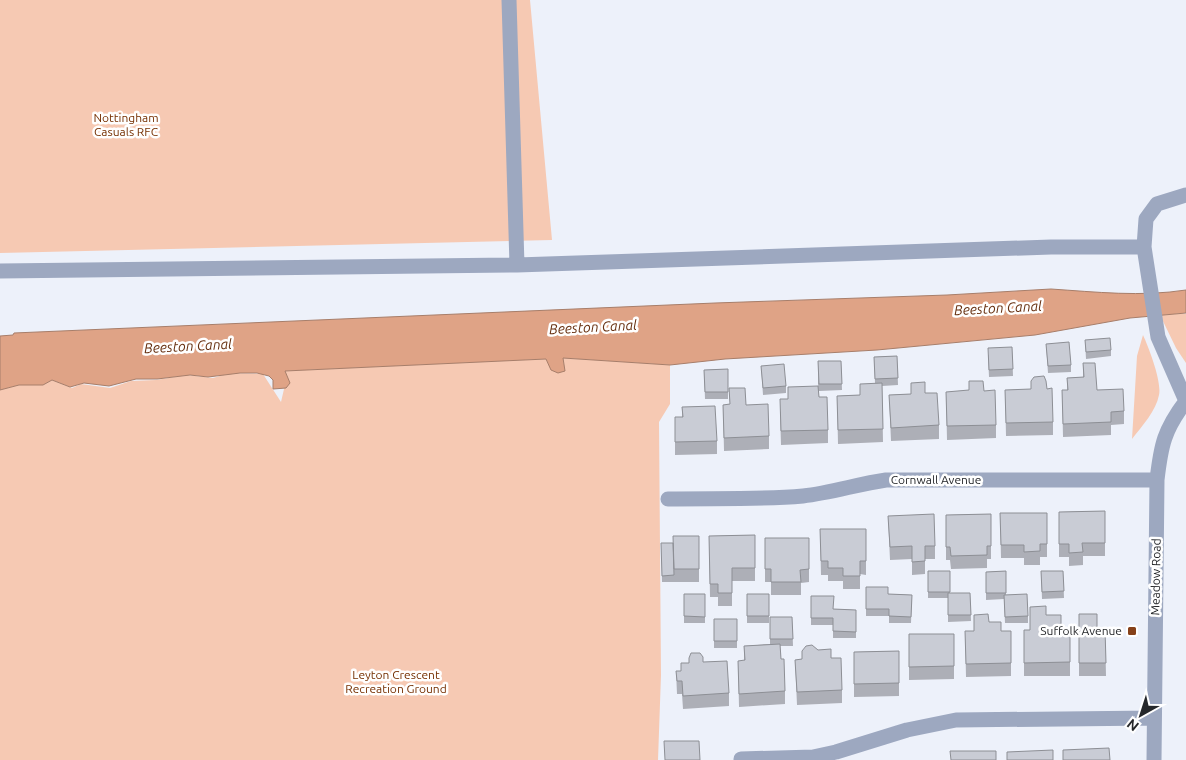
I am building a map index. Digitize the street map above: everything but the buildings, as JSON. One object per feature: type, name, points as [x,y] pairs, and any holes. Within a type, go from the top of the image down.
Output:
[{"type":"street","points":[[509,0],[517,265]]},
{"type":"street","points":[[1186,195],[1157,204],[1146,219],[1144,247],[1158,337],[1186,401]]},
{"type":"street","points":[[0,271],[517,265],[1051,247],[1144,247]]},
{"type":"street","name":"Meadow Road","points":[[1154,760],[1157,480],[1160,451],[1164,436],[1173,418],[1186,401]]},
{"type":"street","name":"Cornwall Avenue","points":[[668,499],[802,496],[886,480],[1157,480]]},
{"type":"street","points":[[741,759],[813,756],[836,752],[907,730],[956,720],[1154,718]]},
{"type":"green space","name":"Nottingham Casuals RFC","points":[[0,0],[530,0],[552,240],[0,253]]},
{"type":"green space","points":[[1186,314],[1186,363],[1176,348],[1160,315]]},
{"type":"green space","points":[[1143,335],[1157,374],[1159,395],[1152,413],[1132,439],[1137,356]]},
{"type":"green space","name":"Leyton Crescent Recreation Ground","points":[[563,358],[670,365],[670,404],[659,422],[661,675],[658,760],[0,760],[0,390],[19,385],[43,385],[52,380],[72,388],[81,384],[110,388],[131,381],[156,380],[187,375],[213,378],[230,373],[263,374],[281,402],[284,389],[284,371],[547,359],[564,371]]},
{"type":"water","name":"Beeston Canal","points":[[1051,289],[1135,294],[1186,290],[1186,313],[1130,318],[1035,335],[877,350],[725,359],[670,365],[563,358],[565,371],[558,373],[551,370],[546,359],[285,371],[290,383],[286,388],[273,389],[273,380],[269,376],[257,373],[240,373],[208,377],[190,375],[157,379],[136,379],[109,386],[84,383],[70,387],[52,380],[43,385],[19,385],[0,390],[0,336],[13,335],[14,333],[947,295]]},
{"type":"place","name":"Suffolk Avenue","points":[[1132,631]]}]
